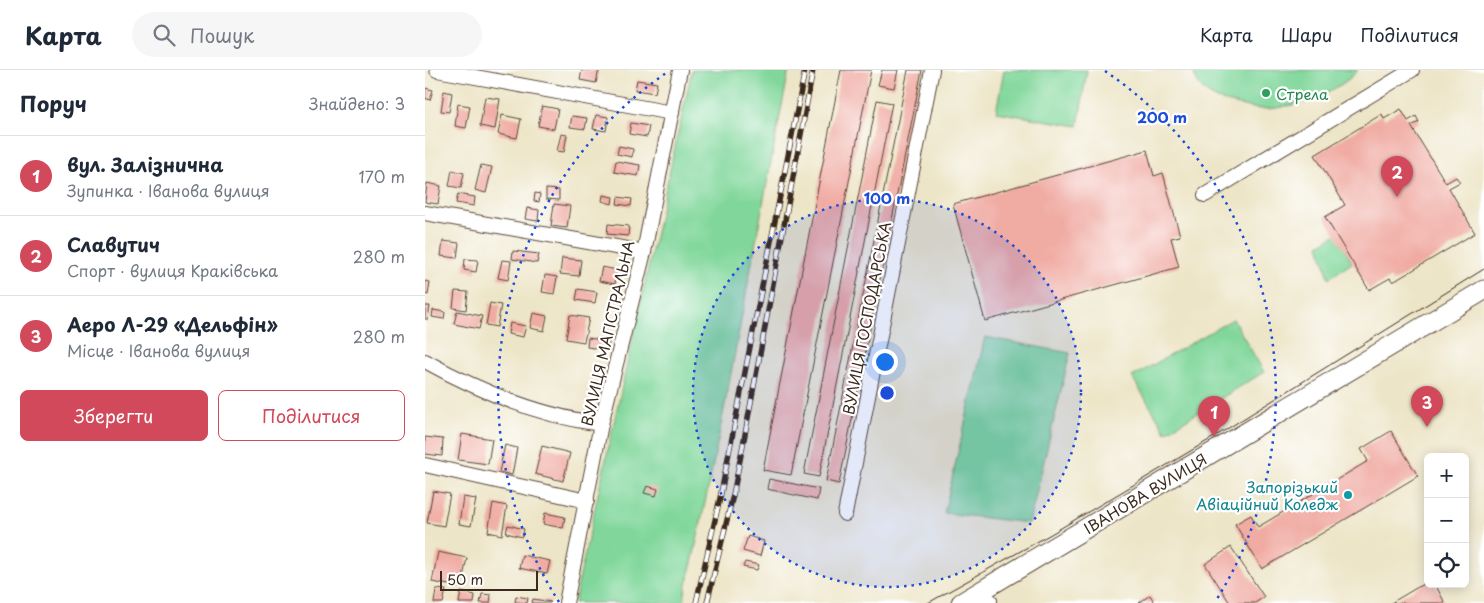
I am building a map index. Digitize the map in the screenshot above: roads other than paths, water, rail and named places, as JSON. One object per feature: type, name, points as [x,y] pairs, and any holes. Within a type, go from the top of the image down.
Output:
[{"type":"main road","name":"ІВАНОВА ВУЛИЦЯ","points":[[961,603],[1484,290]]},
{"type":"main road","name":"ІВАНОВА ВУЛИЦЯ","points":[[987,602],[1484,302]]},
{"type":"street","points":[[437,70],[672,113]]},
{"type":"street","name":"ВУЛИЦЯ МАГІСТРАЛЬНА","points":[[566,603],[601,424],[644,252],[680,70]]},
{"type":"street","name":"ВУЛИЦЯ ГОСПОДАРСЬКА","points":[[845,514],[932,70]]},
{"type":"street","points":[[1205,195],[1412,70]]},
{"type":"street","points":[[425,213],[644,252]]},
{"type":"street","points":[[425,361],[458,379],[493,394],[577,420],[601,424]]},
{"type":"street","points":[[425,465],[587,501]]},
{"type":"street","points":[[987,602],[997,582]]},
{"type":"tram line","points":[[928,603],[1051,534],[1214,437],[1484,269]]},
{"type":"railway","points":[[696,603],[720,498],[805,70]]},
{"type":"railway","points":[[707,603],[743,445],[813,70]]},
{"type":"place","name":"Стрела","points":[[1266,93]]},
{"type":"place","name":"Славутич","points":[[1397,197]]},
{"type":"place","name":"Аеро Л-29 «Дельфін»","points":[[1427,427]]},
{"type":"place","name":"вул. Залізнична","points":[[1214,437]]},
{"type":"place","name":"Запорізький Авіаційний Коледж","points":[[1348,495]]}]
